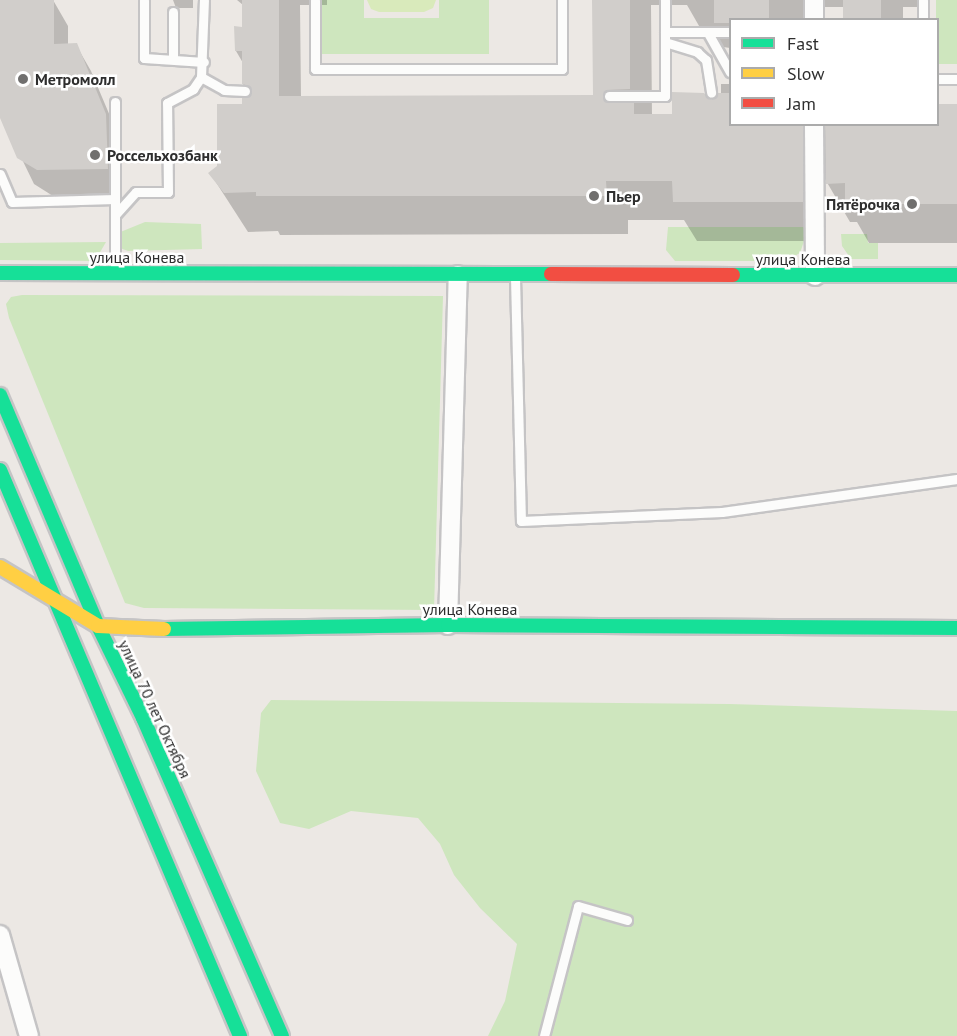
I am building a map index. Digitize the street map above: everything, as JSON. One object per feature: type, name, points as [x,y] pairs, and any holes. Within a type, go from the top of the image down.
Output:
[{"type":"main road","name":"улица Конева","points":[[0,273],[815,276],[957,274]]},
{"type":"main road","name":"улица 70 лет Октября","points":[[0,394],[98,627],[143,718],[282,1036]]},
{"type":"main road","points":[[0,470],[54,603],[240,1036]]},
{"type":"main road","name":"улица Конева","points":[[0,567],[54,603],[98,627],[132,630],[448,625],[957,628]]},
{"type":"street","points":[[814,0],[814,18]]},
{"type":"street","points":[[814,126],[815,276]]},
{"type":"street","points":[[448,625],[458,275]]},
{"type":"street","points":[[0,935],[29,1036]]},
{"type":"lane","points":[[144,0],[144,58],[173,57],[204,62]]},
{"type":"lane","points":[[115,215],[136,192],[168,192],[167,103],[193,89],[201,77],[204,62],[204,0]]},
{"type":"lane","points":[[315,0],[315,69],[562,69],[562,0]]},
{"type":"lane","points":[[609,96],[664,96],[665,0]]},
{"type":"lane","points":[[923,0],[923,18]]},
{"type":"lane","points":[[173,12],[173,57]]},
{"type":"lane","points":[[665,37],[729,32]]},
{"type":"lane","points":[[708,33],[729,70]]},
{"type":"lane","points":[[665,37],[697,52],[706,60],[711,93]]},
{"type":"lane","points":[[201,77],[224,90],[245,91]]},
{"type":"lane","points":[[939,80],[957,79]]},
{"type":"lane","points":[[115,102],[115,273]]},
{"type":"lane","points":[[0,174],[12,202],[115,199]]},
{"type":"lane","points":[[515,275],[521,521],[722,512],[957,479]]},
{"type":"lane","points":[[544,1036],[578,906],[627,920]]},
{"type":"green space","points":[[319,0],[364,0],[364,18],[439,18],[439,0],[489,0],[489,54],[319,54]]},
{"type":"green space","points":[[367,0],[436,0],[433,8],[424,12],[379,12],[371,9]]},
{"type":"green space","points":[[936,0],[957,0],[957,64],[939,64],[939,18],[936,18]]},
{"type":"green space","points":[[145,222],[201,224],[202,249],[128,251],[120,248],[118,233]]},
{"type":"green space","points":[[668,227],[805,227],[800,253],[785,261],[675,261],[666,250]]},
{"type":"green space","points":[[841,234],[867,234],[868,243],[878,243],[878,259],[851,259],[842,246]]},
{"type":"green space","points":[[106,242],[95,261],[0,260],[0,243]]},
{"type":"green space","points":[[22,295],[443,296],[434,610],[144,608],[125,603],[9,318],[6,304],[11,297]]},
{"type":"green space","points":[[271,700],[729,704],[957,711],[957,1036],[488,1036],[505,1001],[517,944],[480,908],[454,875],[440,844],[418,818],[351,811],[309,829],[280,823],[256,771],[261,713]]},
{"type":"building","name":"Метромолл","points":[[0,0],[54,0],[54,44],[77,43],[106,114],[108,169],[37,170],[17,158],[0,118]]},
{"type":"building","points":[[242,0],[279,0],[279,96],[593,95],[592,0],[630,0],[630,89],[606,90],[604,100],[634,103],[634,114],[672,114],[672,92],[704,93],[711,100],[718,93],[729,93],[729,126],[803,126],[803,202],[673,202],[672,181],[606,181],[607,196],[256,196],[256,192],[224,193],[208,173],[217,166],[217,104],[242,104],[242,98],[252,92],[249,86],[242,84],[242,51],[235,51],[234,26],[242,27]]},
{"type":"building","points":[[714,0],[769,0],[769,18],[729,18],[729,23],[714,23]]},
{"type":"building","points":[[843,0],[881,0],[881,18],[843,18]]},
{"type":"building","points":[[939,104],[957,104],[957,204],[845,204],[845,183],[826,184],[825,126],[939,126]]},
{"type":"traffic: fast","points":[[0,273],[551,274]]},
{"type":"traffic: fast","points":[[733,275],[957,275]]},
{"type":"traffic: fast","points":[[0,395],[98,626],[143,718],[282,1036]]},
{"type":"traffic: fast","points":[[0,470],[240,1036]]},
{"type":"traffic: fast","points":[[164,629],[448,625],[957,628]]},
{"type":"traffic: slow","points":[[0,567],[98,626],[164,629]]},
{"type":"traffic: jam","points":[[551,274],[733,275]]},
{"type":"place","name":"Метромолл","points":[[23,79]]},
{"type":"place","name":"Россельхозбанк","points":[[95,155]]},
{"type":"place","name":"Пьер","points":[[594,196]]},
{"type":"place","name":"Пятёрочка","points":[[912,204]]}]
